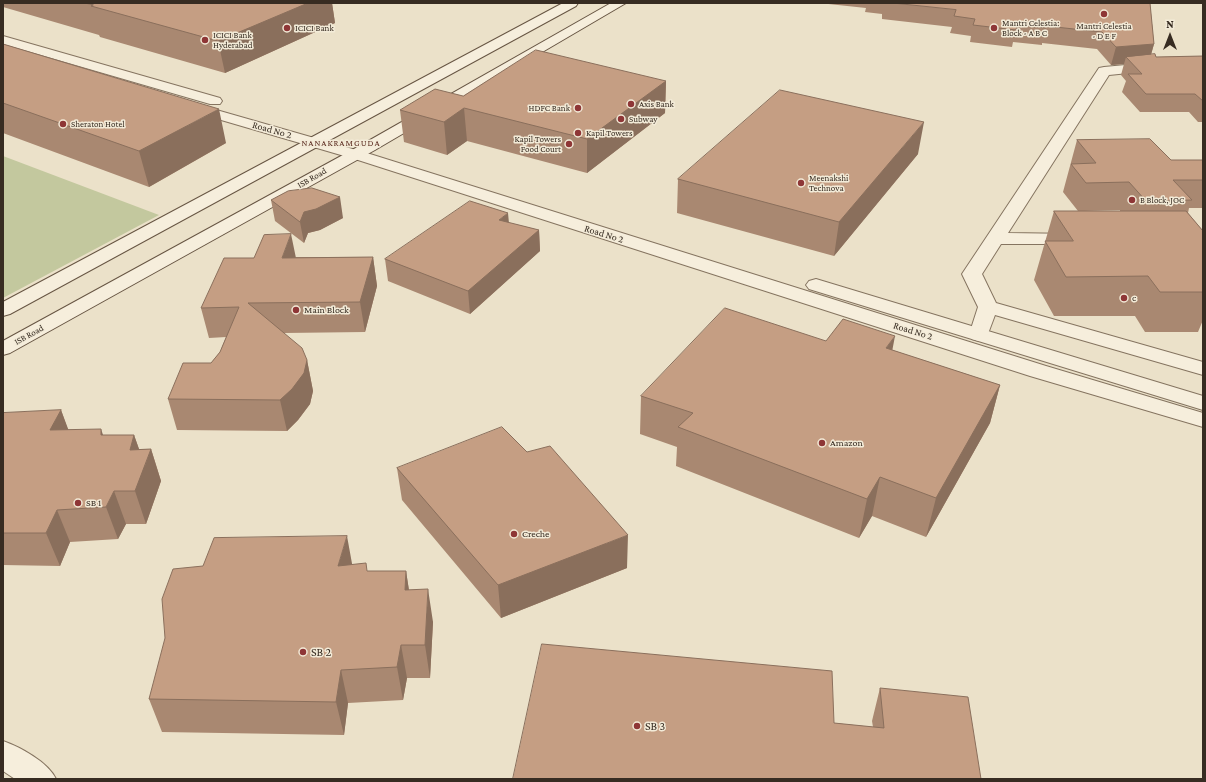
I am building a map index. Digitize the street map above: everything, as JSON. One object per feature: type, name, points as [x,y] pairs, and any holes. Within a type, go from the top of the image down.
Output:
[{"type":"street","points":[[3,310],[321,137],[572,3]]},
{"type":"street","name":"ISB Road","points":[[3,349],[360,151],[620,3]]},
{"type":"street","name":"Road No 2","points":[[3,40],[321,137],[360,151],[602,221],[1203,403]]},
{"type":"street","name":"Road No 2","points":[[3,54],[321,137]]},
{"type":"street","points":[[979,335],[988,308],[972,274],[1104,70],[1158,66],[1203,69]]},
{"type":"street","name":"Road No 2","points":[[360,151],[364,157],[1031,368],[1203,420]]},
{"type":"street","points":[[996,238],[1090,239]]},
{"type":"street","points":[[988,308],[1203,369]]},
{"type":"street","points":[[3,754],[40,779]]},
{"type":"green space","points":[[3,156],[159,215],[3,298]]},
{"type":"building","points":[[85,3],[308,3],[218,41],[91,6],[93,5]]},
{"type":"building","points":[[893,3],[1150,3],[1154,44],[1116,47],[1102,32],[1046,26],[1046,28],[1017,25],[1016,30],[973,25],[975,19],[954,16],[956,10]]},
{"type":"building","points":[[3,44],[219,109],[139,151],[3,103]]},
{"type":"building","points":[[536,50],[666,81],[587,139],[464,108],[444,122],[400,110],[435,89],[463,96]]},
{"type":"building","points":[[1155,54],[1156,57],[1203,56],[1203,101],[1195,94],[1146,94],[1128,74],[1142,74],[1126,57]]},
{"type":"building","name":"Meenakshi Technova","points":[[780,90],[924,122],[839,222],[678,179]]},
{"type":"building","points":[[1150,139],[1171,160],[1203,160],[1203,180],[1173,180],[1192,200],[1146,201],[1129,182],[1086,183],[1071,164],[1096,163],[1077,140]]},
{"type":"building","points":[[312,188],[340,197],[316,209],[304,212],[300,222],[271,200],[288,191]]},
{"type":"building","points":[[470,201],[508,213],[499,220],[539,230],[468,291],[385,259]]},
{"type":"building","points":[[1054,211],[1186,211],[1203,231],[1203,292],[1160,292],[1148,276],[1066,277],[1045,241],[1073,241]]},
{"type":"building","points":[[291,234],[282,258],[373,257],[360,302],[248,303],[302,348],[307,360],[304,373],[292,389],[280,400],[168,399],[183,363],[211,363],[220,352],[239,307],[201,308],[224,258],[254,258],[264,235]]},
{"type":"building","name":"Amazon","points":[[725,308],[826,341],[843,319],[895,336],[886,348],[1000,385],[936,498],[880,477],[867,499],[678,427],[693,413],[641,396]]},
{"type":"building","points":[[61,410],[50,430],[101,429],[101,435],[134,435],[130,450],[151,449],[135,491],[114,491],[106,507],[57,510],[46,533],[3,533],[3,413]]},
{"type":"building","name":"Creche","points":[[502,427],[527,452],[550,446],[628,535],[498,585],[397,468]]},
{"type":"building","name":"SB 2","points":[[347,536],[338,566],[366,563],[367,571],[406,571],[405,590],[428,589],[425,645],[401,645],[397,667],[341,670],[336,702],[149,699],[165,638],[162,599],[173,569],[203,566],[214,538]]},
{"type":"building","name":"SB 3","points":[[542,644],[832,671],[834,723],[884,728],[880,688],[968,697],[981,779],[513,779]]},
{"type":"place","name":"Mantri Celestia - D E F","points":[[1104,14]]},
{"type":"place","name":"ICICI Bank","points":[[287,28]]},
{"type":"place","name":"Mantri Celestia: Block - A B C","points":[[994,28]]},
{"type":"place","name":"ICICI Bank Hyderabad","points":[[205,40]]},
{"type":"place","name":"Axis Bank","points":[[631,104]]},
{"type":"place","name":"HDFC Bank","points":[[578,108]]},
{"type":"place","name":"Subway","points":[[621,119]]},
{"type":"place","name":"Sheraton Hotel","points":[[63,124]]},
{"type":"place","name":"Kapil Towers","points":[[578,133]]},
{"type":"place","name":"Kapil Towers Food Court","points":[[569,144]]},
{"type":"place","name":"Meenakshi Technova","points":[[801,183]]},
{"type":"place","name":"B Block, JOC","points":[[1132,200]]},
{"type":"place","name":"c","points":[[1124,298]]},
{"type":"place","name":"Main Block","points":[[296,310]]},
{"type":"place","name":"Amazon","points":[[822,443]]},
{"type":"place","name":"SB 1","points":[[78,503]]},
{"type":"place","name":"Creche","points":[[514,534]]},
{"type":"place","name":"SB 2","points":[[303,652]]},
{"type":"place","name":"SB 3","points":[[637,726]]},
{"type":"district","name":"NANAKRAMGUDA","points":[[341,143]]}]
